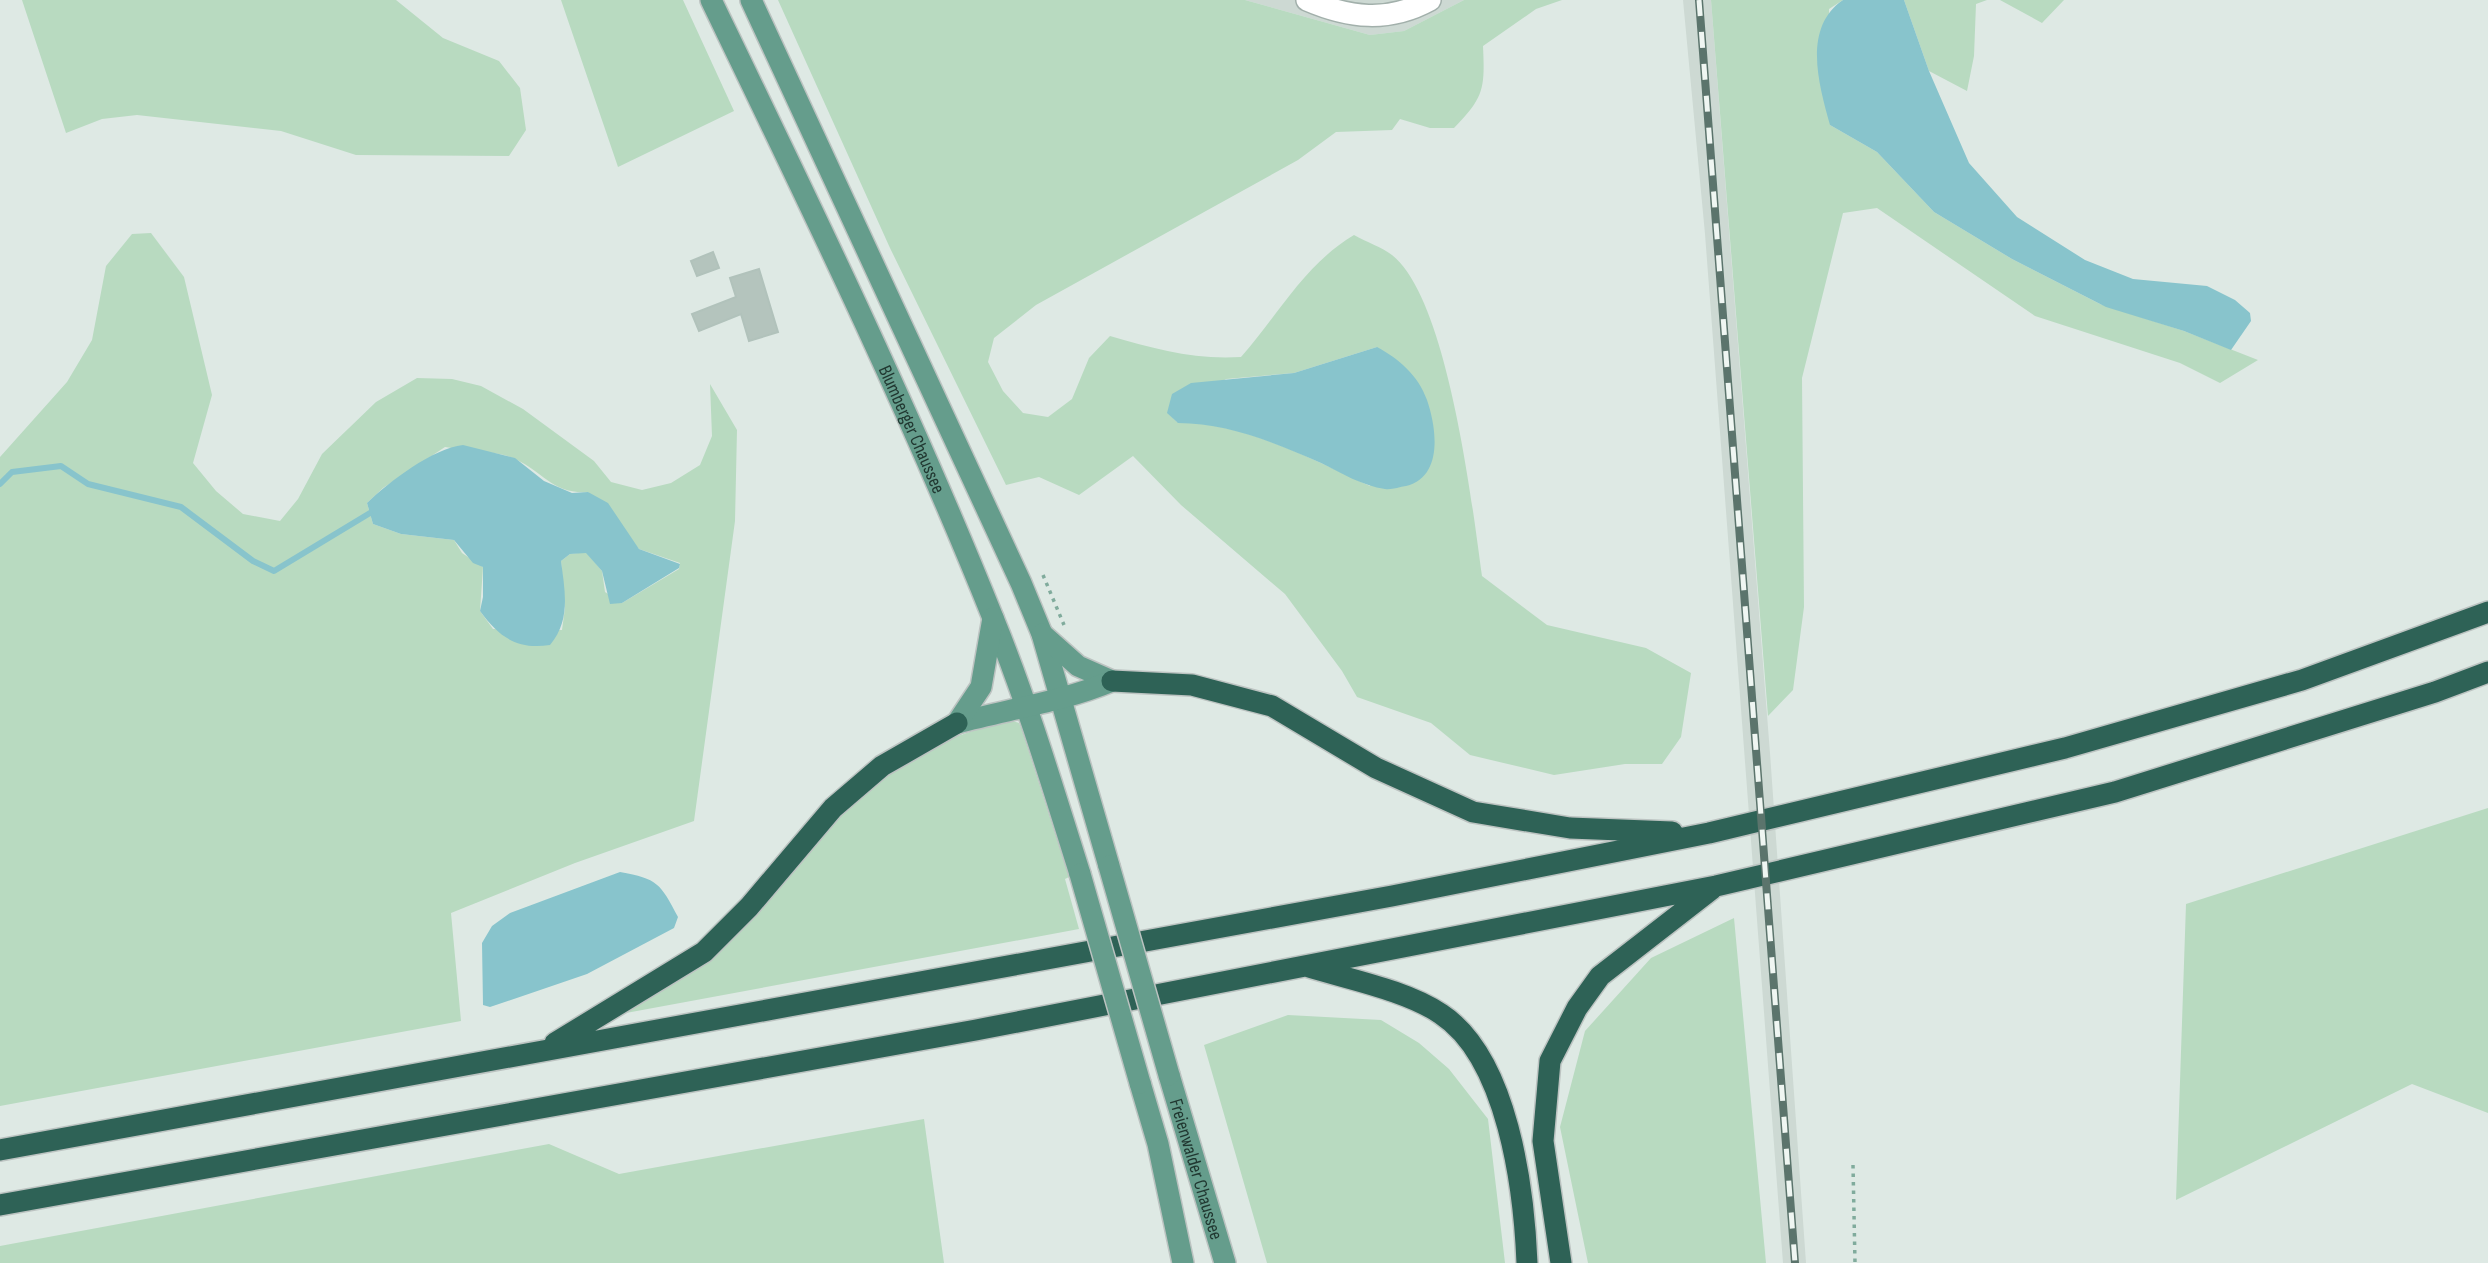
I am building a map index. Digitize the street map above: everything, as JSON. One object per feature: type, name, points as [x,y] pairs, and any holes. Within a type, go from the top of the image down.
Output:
[{"type":"highway","points":[[0,1150],[1392,896],[1709,833],[2064,748],[2302,680],[2488,612]]},
{"type":"highway","points":[[0,1205],[976,1030],[1716,886],[2115,792],[2435,692],[2488,672]]},
{"type":"highway","points":[[1112,681],[1192,685],[1272,706],[1376,768],[1473,813],[1570,828],[1709,833]]},
{"type":"highway","points":[[541,1051],[704,951],[749,908],[833,808],[882,766],[957,723]]},
{"type":"highway","points":[[1561,1263],[1543,1141],[1550,1061],[1577,1008],[1600,976],[1716,886]]},
{"type":"highway","points":[[1304,965],[1405,998],[1441,1014],[1466,1036],[1483,1061],[1503,1108],[1519,1191],[1527,1263]]},
{"type":"main road","name":"Blumberger Chaussee","points":[[710,0],[882,365],[993,616],[1026,706],[1080,874]]},
{"type":"main road","name":"Blumberger Chaussee","points":[[751,0],[995,524],[1042,634],[1109,866]]},
{"type":"main road","points":[[957,723],[981,687],[993,616]]},
{"type":"main road","points":[[1042,634],[1078,666],[1112,681]]},
{"type":"main road","points":[[957,723],[1061,700],[1112,681]]},
{"type":"main road","name":"Freienwalder Chaussee","points":[[1109,866],[1225,1263]]},
{"type":"main road","name":"Freienwalder Chaussee","points":[[1080,874],[1158,1144],[1184,1263]]},
{"type":"street","points":[[1307,0],[1334,12],[1359,16],[1388,16],[1430,0]]},
{"type":"path","points":[[1853,1165],[1855,1263]]},
{"type":"shaded area","points":[[1245,0],[1464,0],[1404,31],[1370,35]]},
{"type":"shaded area","points":[[1683,0],[1711,0],[1770,753],[1806,1263],[1783,1263],[1705,234]]},
{"type":"green space","points":[[22,0],[396,0],[443,38],[499,61],[520,88],[526,130],[509,156],[356,155],[281,131],[137,115],[102,119],[66,133]]},
{"type":"green space","points":[[561,0],[683,0],[734,111],[618,167]]},
{"type":"green space","points":[[778,0],[1245,0],[1370,35],[1404,31],[1464,0],[1562,0],[1536,9],[1483,46],[1483,83],[1477,100],[1454,128],[1430,128],[1400,119],[1392,130],[1336,132],[1298,160],[1036,305],[994,338],[988,362],[1003,391],[1023,413],[1048,417],[1072,399],[1089,358],[1110,336],[1191,355],[1241,357],[1306,275],[1336,247],[1354,235],[1384,249],[1412,278],[1428,314],[1442,357],[1464,454],[1482,576],[1547,625],[1646,648],[1691,673],[1681,737],[1662,764],[1625,764],[1554,775],[1470,755],[1431,723],[1357,697],[1342,671],[1285,594],[1181,505],[1133,456],[1079,495],[1039,477],[1006,485],[890,248]],"holes":[[[1377,347],[1370,486],[1252,435],[1227,428],[1177,422],[1168,413],[1226,379],[1294,373]]]},
{"type":"green space","points":[[1711,0],[1843,0],[1829,9],[1830,125],[1877,152],[1934,212],[2012,259],[2100,304],[2184,331],[2258,360],[2220,383],[2180,363],[2035,316],[1877,208],[1843,213],[1802,378],[1804,607],[1793,690],[1768,716]]},
{"type":"green space","points":[[1904,0],[1987,0],[1976,4],[1974,56],[1967,91],[1929,71]]},
{"type":"green space","points":[[2000,0],[2064,0],[2042,23]]},
{"type":"green space","points":[[151,233],[184,277],[212,395],[193,463],[216,491],[243,514],[280,521],[298,499],[322,454],[376,402],[417,378],[452,379],[481,386],[523,409],[594,461],[611,482],[642,490],[671,483],[700,465],[712,436],[710,384],[737,430],[735,521],[694,821],[575,863],[451,913],[461,1021],[0,1106],[0,457],[67,382],[92,340],[106,266],[132,234]],"holes":[[[445,447],[508,456],[565,490],[588,492],[639,549],[680,563],[679,569],[622,603],[605,592],[602,571],[586,552],[570,554],[561,561],[565,608],[562,630],[493,629],[480,611],[483,567],[462,553],[454,540],[401,534],[373,524],[367,503],[383,488]]]},
{"type":"green space","points":[[1008,719],[1019,723],[1022,730],[1069,877],[1065,879],[1079,929],[626,1013],[697,968],[832,820],[893,770],[952,738]]},
{"type":"green space","points":[[2488,808],[2488,1113],[2412,1084],[2176,1200],[2186,904]]},
{"type":"green space","points":[[1734,918],[1766,1263],[1588,1263],[1560,1127],[1585,1031],[1651,958]]},
{"type":"green space","points":[[1288,1015],[1381,1020],[1419,1043],[1449,1069],[1488,1119],[1505,1263],[1267,1263],[1204,1045]]},
{"type":"green space","points":[[924,1119],[944,1263],[0,1263],[0,1246],[549,1144],[619,1174]]},
{"type":"water","points":[[1843,0],[1904,0],[1929,71],[1969,163],[2017,217],[2085,260],[2133,279],[2207,286],[2235,300],[2250,313],[2251,321],[2231,350],[2184,331],[2106,307],[2012,259],[1934,212],[1877,152],[1830,125],[1818,75],[1818,41],[1830,12]]},
{"type":"water","points":[[1377,347],[1400,362],[1413,375],[1427,400],[1433,424],[1435,438],[1432,462],[1418,481],[1406,486],[1388,489],[1369,485],[1269,442],[1215,426],[1178,423],[1167,413],[1172,394],[1191,383],[1294,373]]},
{"type":"water","points":[[463,445],[515,458],[544,481],[572,493],[588,492],[608,503],[639,549],[680,564],[679,568],[622,603],[610,604],[602,571],[586,553],[570,554],[561,561],[565,605],[557,635],[550,645],[528,645],[510,640],[494,628],[480,611],[483,567],[473,563],[454,540],[401,534],[373,524],[367,503],[399,476],[425,459],[451,447]]},
{"type":"water","points":[[620,872],[650,880],[662,890],[678,917],[674,928],[587,974],[490,1007],[483,1005],[482,943],[492,926],[510,913]]},
{"type":"building","points":[[713,252],[719,268],[697,276],[691,261]]},
{"type":"building","points":[[759,269],[778,332],[749,341],[741,314],[699,331],[692,314],[736,297],[730,278]]},
{"type":"waterway","points":[[0,484],[12,472],[61,466],[88,484],[181,507],[253,561],[274,571],[370,513]]},
{"type":"railway","points":[[1699,0],[1795,1263]]}]
